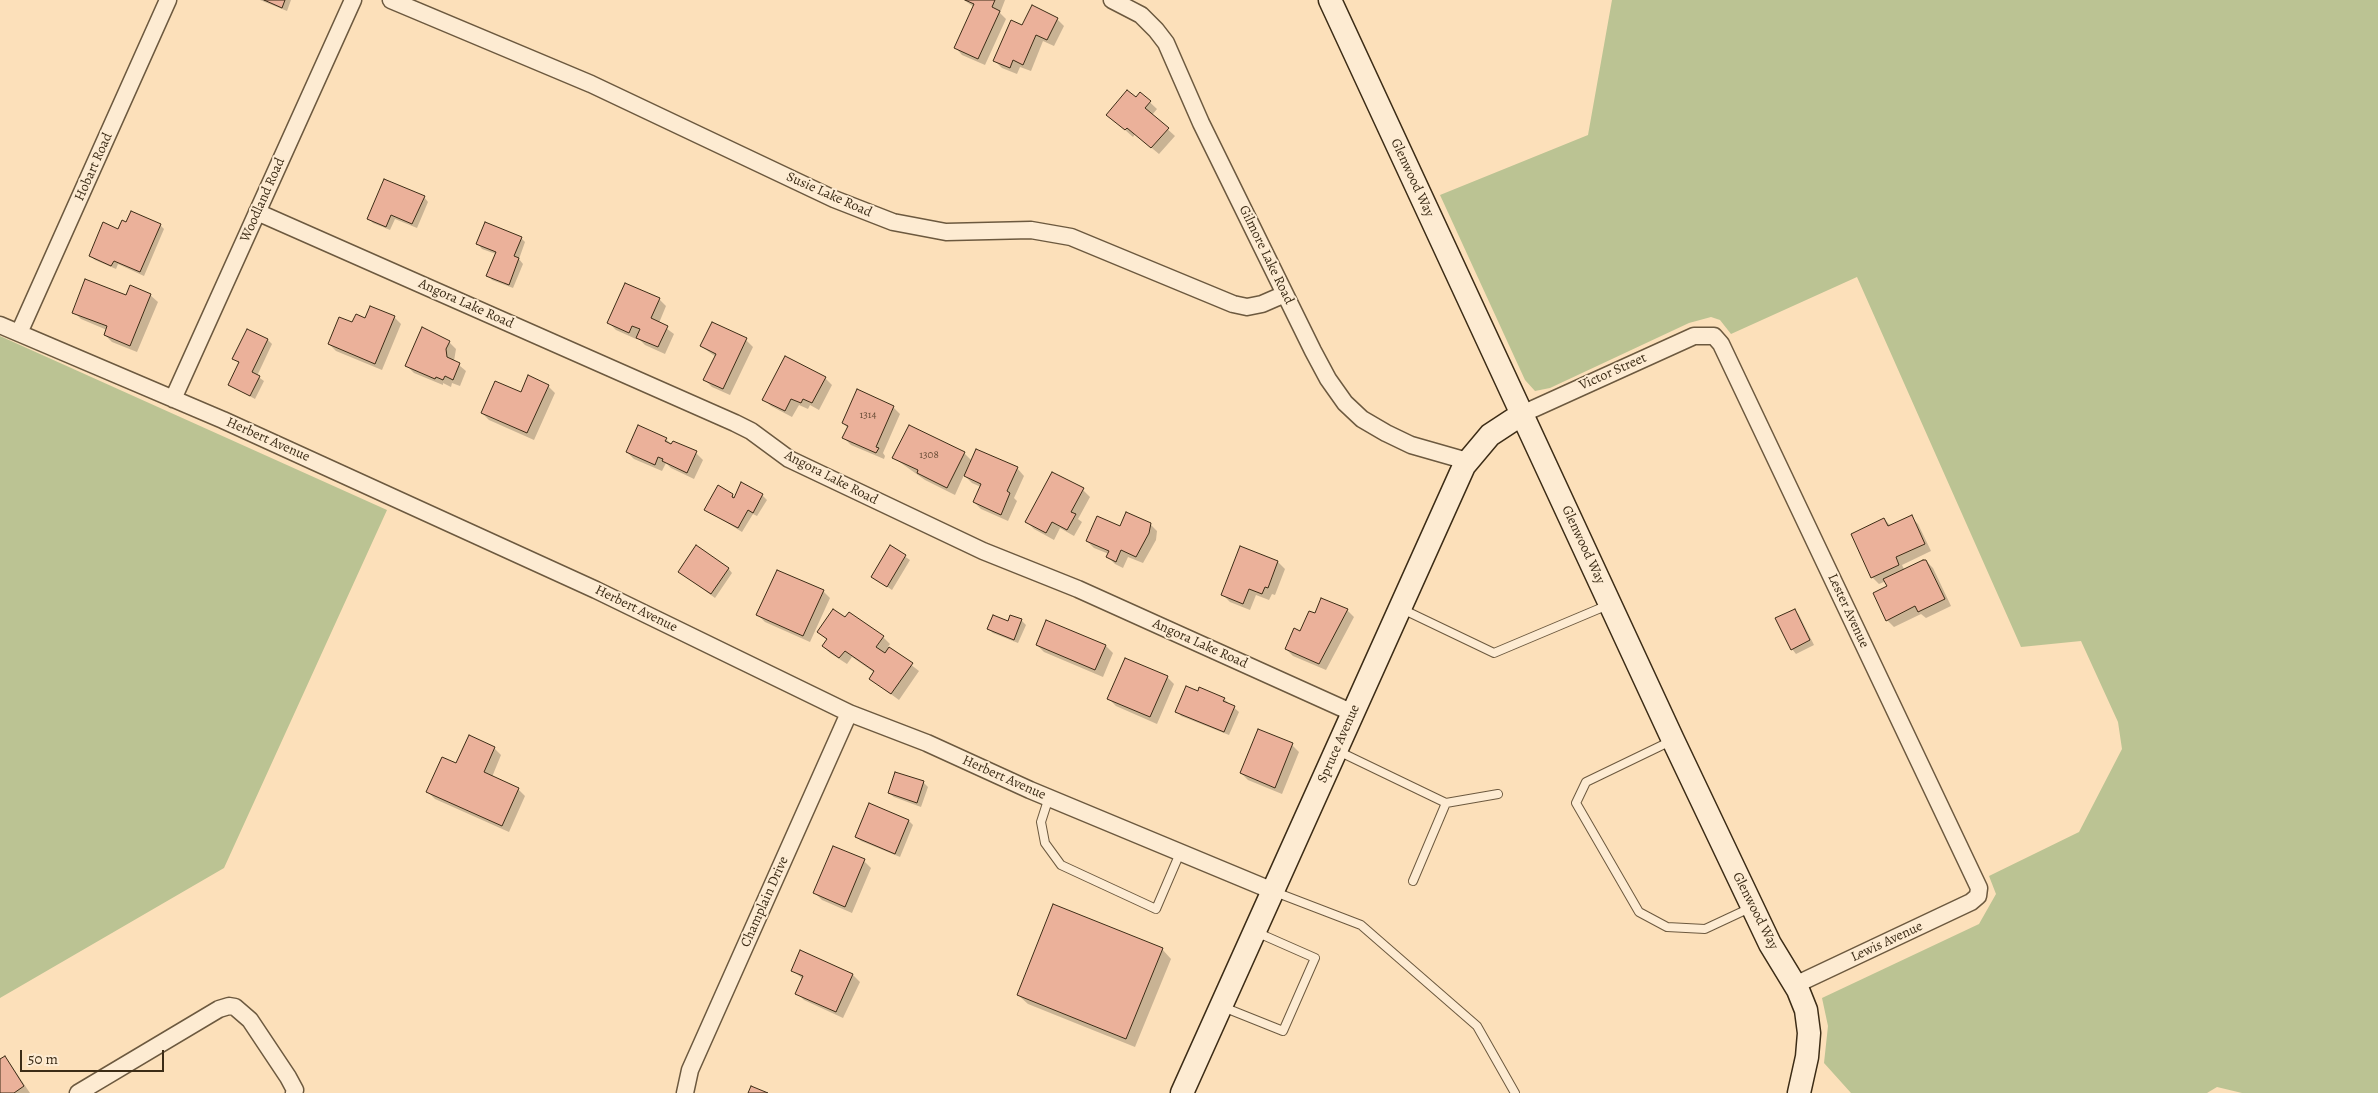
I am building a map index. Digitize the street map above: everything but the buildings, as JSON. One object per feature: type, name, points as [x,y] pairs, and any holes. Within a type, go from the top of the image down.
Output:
[{"type":"street","name":"Hobart Road","points":[[19,333],[168,0]]},
{"type":"street","name":"Woodland Road","points":[[173,399],[352,0]]},
{"type":"street","name":"Susie Lake Road","points":[[391,0],[591,84],[834,199],[893,222],[946,232],[1031,230],[1071,237],[1224,300],[1248,307],[1262,304],[1285,294]]},
{"type":"street","name":"Gilmore Lake Road","points":[[1112,0],[1141,14],[1166,43],[1201,122],[1285,294],[1328,379],[1345,403],[1362,419],[1411,445],[1467,461]]},
{"type":"street","name":"Glenwood Way","points":[[1330,0],[1673,740],[1770,944],[1795,985],[1806,1010],[1809,1032],[1807,1057],[1799,1093]]},
{"type":"street","name":"Angora Lake Road","points":[[257,212],[735,423],[751,431],[789,459],[984,552],[1078,589],[1353,713]]},
{"type":"street","name":"Herbert Avenue","points":[[0,325],[173,399],[596,590],[849,713],[927,743],[1049,798],[1273,891]]},
{"type":"street","name":"Victor Street","points":[[1522,414],[1681,341],[1706,334]]},
{"type":"street","name":"Lester Avenue","points":[[1706,334],[1714,336],[1721,344],[1975,878],[1979,888],[1978,896]]},
{"type":"street","name":"Spruce Avenue","points":[[1182,1093],[1467,461],[1490,435],[1522,414]]},
{"type":"street","name":"Champlain Drive","points":[[686,1093],[690,1070],[849,713]]},
{"type":"street","name":"Lewis Avenue","points":[[1795,985],[1971,902],[1978,896]]},
{"type":"street","points":[[78,1093],[219,1009],[229,1006],[235,1007],[250,1020],[288,1077],[295,1090],[294,1093]]},
{"type":"lane","points":[[1400,608],[1494,654],[1610,604]]},
{"type":"lane","points":[[1673,740],[1586,782],[1576,803],[1639,912],[1667,927],[1705,929],[1752,906]]},
{"type":"lane","points":[[1336,751],[1446,803],[1498,794]]},
{"type":"lane","points":[[1049,798],[1041,822],[1045,843],[1061,865],[1156,909],[1180,853]]},
{"type":"lane","points":[[1413,882],[1446,803]]},
{"type":"lane","points":[[1273,891],[1361,925],[1477,1026],[1516,1093]]},
{"type":"lane","points":[[1221,1006],[1283,1031],[1315,958],[1255,931]]},
{"type":"green space","points":[[1612,0],[2378,0],[2378,1093],[2242,1093],[2217,1087],[2207,1093],[1851,1093],[1824,1063],[1828,1026],[1822,998],[1979,924],[1996,894],[1989,876],[2079,832],[2122,749],[2118,722],[2081,641],[2021,647],[1857,277],[1731,334],[1720,320],[1711,317],[1689,323],[1550,388],[1535,391],[1525,380],[1440,195],[1588,135]]},
{"type":"green space","points":[[0,336],[387,510],[224,868],[0,998]]}]
